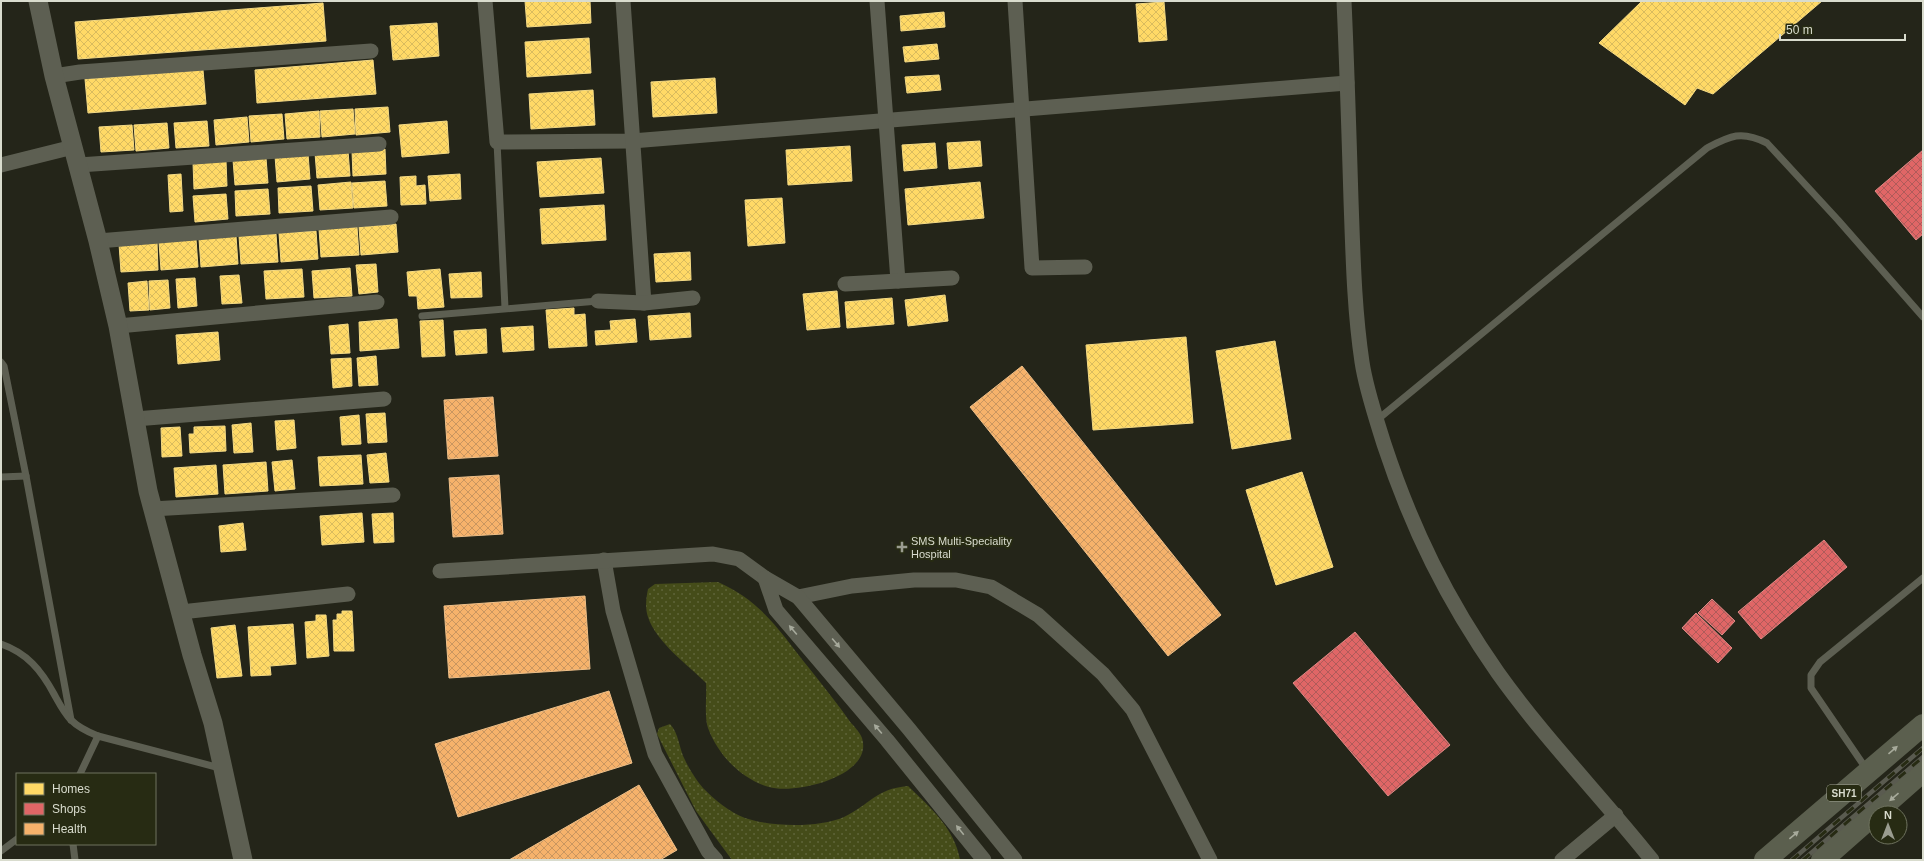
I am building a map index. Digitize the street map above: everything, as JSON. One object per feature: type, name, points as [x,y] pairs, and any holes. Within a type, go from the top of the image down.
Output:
[{"type":"main road","name":"SH71","points":[[1764,860],[1923,725]]},
{"type":"main road","points":[[1822,860],[1923,771]]},
{"type":"street","points":[[38,1],[54,76],[79,165],[118,326],[152,509],[213,723],[243,860]]},
{"type":"street","points":[[485,1],[496,142],[632,141],[1347,83]]},
{"type":"street","points":[[623,1],[644,303]]},
{"type":"street","points":[[877,1],[898,281]]},
{"type":"street","points":[[1015,1],[1032,268],[1085,267]]},
{"type":"street","points":[[1344,1],[1354,282],[1362,363],[1376,420],[1401,493],[1432,565],[1458,612],[1498,673],[1555,746],[1616,815],[1652,860]]},
{"type":"street","points":[[54,76],[80,72],[371,51]]},
{"type":"street","points":[[79,165],[379,144]]},
{"type":"street","points":[[1,165],[73,147]]},
{"type":"street","points":[[98,242],[391,217]]},
{"type":"street","points":[[845,284],[952,278]]},
{"type":"street","points":[[598,301],[644,303],[693,298]]},
{"type":"street","points":[[118,326],[378,302]]},
{"type":"street","points":[[135,419],[384,399]]},
{"type":"street","points":[[152,509],[393,495]]},
{"type":"street","points":[[440,571],[713,554],[739,560],[765,578],[798,597],[912,732],[1015,860]]},
{"type":"street","points":[[604,560],[613,611],[655,754],[708,851],[716,860]]},
{"type":"street","points":[[765,578],[776,610],[893,747],[984,860]]},
{"type":"street","points":[[798,597],[852,586],[914,580],[956,580],[991,587],[1038,615],[1103,674],[1133,710],[1210,860]]},
{"type":"street","points":[[181,612],[348,594]]},
{"type":"street","points":[[893,747],[912,732]]},
{"type":"street","points":[[1562,860],[1616,815]]},
{"type":"lane","points":[[1376,420],[1707,148],[1731,135],[1757,138],[1767,143],[1838,220],[1923,317]]},
{"type":"lane","points":[[496,142],[505,308]]},
{"type":"lane","points":[[422,316],[598,301]]},
{"type":"lane","points":[[1,362],[4,366],[26,476],[71,720]]},
{"type":"lane","points":[[1,477],[26,476]]},
{"type":"lane","points":[[1868,772],[1811,688],[1811,675],[1820,662],[1921,583]]},
{"type":"lane","points":[[1,644],[23,654],[34,663],[45,677],[59,703],[71,720],[83,729],[98,736],[222,768]]},
{"type":"lane","points":[[80,773],[98,736]]},
{"type":"lane","points":[[1,851],[16,840]]},
{"type":"lane","points":[[73,845],[74,860]]},
{"type":"green space","points":[[718,582],[747,599],[770,619],[859,732],[862,738],[863,751],[856,763],[845,772],[830,780],[813,785],[781,789],[769,787],[749,778],[732,765],[724,756],[712,738],[708,728],[706,712],[706,683],[665,644],[652,626],[646,610],[648,589],[655,584]]},
{"type":"green space","points":[[670,724],[677,736],[683,756],[698,782],[717,801],[745,818],[781,825],[809,825],[834,821],[853,812],[888,790],[908,786],[933,810],[947,828],[953,838],[960,860],[732,860],[696,811],[657,734],[659,728]]},
{"type":"building: Homes","points":[[525,1],[590,1],[591,23],[527,27]]},
{"type":"building: Homes","points":[[1642,1],[1822,1],[1713,94],[1697,88],[1685,105],[1599,43]]},
{"type":"building: Homes","points":[[1164,2],[1167,40],[1139,42],[1136,4]]},
{"type":"building: Homes","points":[[323,3],[326,41],[78,59],[75,22]]},
{"type":"building: Homes","points":[[944,12],[945,27],[901,31],[900,16]]},
{"type":"building: Homes","points":[[437,23],[439,56],[393,60],[390,26]]},
{"type":"building: Homes","points":[[589,38],[591,73],[527,77],[525,42]]},
{"type":"building: Homes","points":[[937,44],[939,59],[905,62],[903,47]]},
{"type":"building: Homes","points":[[373,60],[376,94],[257,103],[255,70]]},
{"type":"building: Homes","points":[[203,70],[206,104],[88,113],[85,79]]},
{"type":"building: Homes","points":[[939,75],[941,90],[907,93],[905,77]]},
{"type":"building: Homes","points":[[715,78],[717,113],[653,117],[651,82]]},
{"type":"building: Homes","points":[[593,90],[595,125],[531,129],[529,94]]},
{"type":"building: Homes","points":[[388,107],[390,132],[356,135],[355,109]]},
{"type":"building: Homes","points":[[353,109],[355,134],[322,137],[320,111]]},
{"type":"building: Homes","points":[[319,111],[320,137],[287,139],[285,114]]},
{"type":"building: Homes","points":[[282,114],[284,139],[251,142],[249,116]]},
{"type":"building: Homes","points":[[247,117],[249,142],[216,145],[214,120]]},
{"type":"building: Homes","points":[[207,121],[209,146],[176,148],[174,123]]},
{"type":"building: Homes","points":[[447,121],[449,153],[402,157],[399,125]]},
{"type":"building: Homes","points":[[167,123],[169,148],[136,151],[134,125]]},
{"type":"building: Homes","points":[[132,125],[134,150],[101,152],[99,127]]},
{"type":"building: Homes","points":[[980,141],[982,166],[949,169],[947,143]]},
{"type":"building: Homes","points":[[935,143],[937,168],[904,171],[902,145]]},
{"type":"building: Homes","points":[[850,146],[852,181],[788,185],[786,150]]},
{"type":"building: Homes","points":[[385,149],[386,174],[353,176],[352,151]]},
{"type":"building: Homes","points":[[348,151],[350,176],[317,178],[315,153]]},
{"type":"building: Homes","points":[[308,154],[310,179],[277,182],[275,156]]},
{"type":"building: Homes","points":[[266,158],[268,183],[235,185],[233,160]]},
{"type":"building: Homes","points":[[601,158],[604,193],[540,197],[537,162]]},
{"type":"building: Homes","points":[[226,161],[227,186],[194,189],[193,163]]},
{"type":"building: Homes","points":[[181,174],[183,211],[170,212],[168,175]]},
{"type":"building: Homes","points":[[460,174],[461,199],[430,201],[428,176]]},
{"type":"building: Homes","points":[[416,176],[416,186],[425,185],[426,204],[401,205],[400,177]]},
{"type":"building: Homes","points":[[385,181],[387,206],[354,208],[352,183]]},
{"type":"building: Homes","points":[[351,182],[353,208],[320,210],[318,185]]},
{"type":"building: Homes","points":[[980,182],[984,218],[908,225],[905,189]]},
{"type":"building: Homes","points":[[311,186],[313,211],[279,213],[278,188]]},
{"type":"building: Homes","points":[[268,189],[270,214],[236,216],[235,191]]},
{"type":"building: Homes","points":[[226,194],[228,219],[195,222],[193,196]]},
{"type":"building: Homes","points":[[782,198],[785,243],[748,246],[745,200]]},
{"type":"building: Homes","points":[[604,205],[606,240],[542,244],[540,209]]},
{"type":"building: Homes","points":[[396,224],[398,252],[361,255],[359,227]]},
{"type":"building: Homes","points":[[357,227],[359,255],[321,257],[319,229]]},
{"type":"building: Homes","points":[[316,231],[318,259],[281,262],[279,233]]},
{"type":"building: Homes","points":[[276,234],[278,262],[241,264],[239,236]]},
{"type":"building: Homes","points":[[236,236],[238,264],[201,267],[199,239]]},
{"type":"building: Homes","points":[[196,239],[198,267],[161,270],[159,242]]},
{"type":"building: Homes","points":[[157,242],[158,270],[121,272],[119,244]]},
{"type":"building: Homes","points":[[690,252],[691,280],[656,282],[654,254]]},
{"type":"building: Homes","points":[[376,264],[378,292],[359,294],[356,265]]},
{"type":"building: Homes","points":[[350,268],[352,296],[314,298],[312,271]]},
{"type":"building: Homes","points":[[302,269],[304,297],[266,299],[264,271]]},
{"type":"building: Homes","points":[[440,269],[444,307],[418,309],[417,296],[409,296],[407,272]]},
{"type":"building: Homes","points":[[481,272],[482,297],[451,298],[449,274]]},
{"type":"building: Homes","points":[[239,275],[242,303],[222,304],[220,276]]},
{"type":"building: Homes","points":[[195,278],[197,306],[178,308],[176,279]]},
{"type":"building: Homes","points":[[168,280],[170,308],[150,310],[149,281]]},
{"type":"building: Homes","points":[[147,281],[149,310],[130,311],[128,283]]},
{"type":"building: Homes","points":[[837,291],[840,327],[807,330],[803,294]]},
{"type":"building: Homes","points":[[945,295],[948,321],[908,326],[905,300]]},
{"type":"building: Homes","points":[[892,298],[894,324],[847,328],[845,302]]},
{"type":"building: Homes","points":[[574,308],[574,315],[585,314],[587,346],[549,348],[546,310]]},
{"type":"building: Homes","points":[[690,313],[691,337],[650,340],[648,316]]},
{"type":"building: Homes","points":[[397,319],[399,348],[360,351],[359,322]]},
{"type":"building: Homes","points":[[635,319],[637,342],[596,345],[595,331],[611,330],[610,321]]},
{"type":"building: Homes","points":[[443,320],[445,356],[422,357],[420,321]]},
{"type":"building: Homes","points":[[348,324],[350,353],[331,354],[329,326]]},
{"type":"building: Homes","points":[[533,326],[534,350],[503,352],[501,328]]},
{"type":"building: Homes","points":[[486,329],[487,353],[456,355],[454,331]]},
{"type":"building: Homes","points":[[218,332],[220,360],[178,364],[176,335]]},
{"type":"building: Homes","points":[[1186,337],[1193,423],[1093,430],[1086,345]]},
{"type":"building: Homes","points":[[1275,341],[1291,439],[1232,449],[1216,351]]},
{"type":"building: Homes","points":[[376,356],[378,385],[359,386],[357,358]]},
{"type":"building: Homes","points":[[351,358],[352,386],[333,388],[331,359]]},
{"type":"building: Homes","points":[[385,413],[387,442],[368,443],[366,414]]},
{"type":"building: Homes","points":[[359,415],[361,444],[342,445],[340,417]]},
{"type":"building: Homes","points":[[294,420],[296,448],[277,450],[275,421]]},
{"type":"building: Homes","points":[[251,423],[253,452],[234,453],[232,425]]},
{"type":"building: Homes","points":[[225,426],[226,451],[190,453],[189,434],[194,434],[194,427]]},
{"type":"building: Homes","points":[[180,427],[182,456],[162,457],[161,428]]},
{"type":"building: Homes","points":[[386,453],[389,482],[370,483],[367,455]]},
{"type":"building: Homes","points":[[361,455],[363,484],[320,486],[318,457]]},
{"type":"building: Homes","points":[[292,460],[295,489],[275,491],[272,462]]},
{"type":"building: Homes","points":[[266,462],[268,491],[225,494],[223,465]]},
{"type":"building: Homes","points":[[216,465],[218,494],[176,497],[174,468]]},
{"type":"building: Homes","points":[[1302,472],[1333,567],[1276,585],[1246,490]]},
{"type":"building: Homes","points":[[362,513],[364,542],[322,545],[320,516]]},
{"type":"building: Homes","points":[[393,513],[394,542],[374,543],[372,514]]},
{"type":"building: Homes","points":[[243,523],[246,550],[221,552],[219,526]]},
{"type":"building: Homes","points":[[342,611],[352,611],[354,651],[334,651],[333,620],[337,620],[337,614],[342,614]]},
{"type":"building: Homes","points":[[316,615],[326,615],[329,656],[307,658],[305,622],[316,621]]},
{"type":"building: Homes","points":[[293,624],[296,664],[270,666],[271,675],[251,676],[248,627]]},
{"type":"building: Homes","points":[[235,625],[242,676],[217,678],[211,628]]},
{"type":"building: Shops","points":[[1923,150],[1923,234],[1916,240],[1875,191]]},
{"type":"building: Shops","points":[[1824,540],[1847,567],[1761,639],[1738,612]]},
{"type":"building: Shops","points":[[1712,599],[1735,621],[1722,635],[1698,613]]},
{"type":"building: Shops","points":[[1696,613],[1732,648],[1718,663],[1682,628]]},
{"type":"building: Shops","points":[[1355,632],[1450,745],[1388,796],[1293,683]]},
{"type":"building: Health","points":[[1022,366],[1221,615],[1168,656],[970,407]]},
{"type":"building: Health","points":[[493,397],[498,456],[448,459],[444,400]]},
{"type":"building: Health","points":[[499,475],[503,534],[453,537],[449,478]]},
{"type":"building: Health","points":[[585,596],[590,669],[449,678],[444,606]]},
{"type":"building: Health","points":[[609,691],[632,763],[458,817],[435,744]]},
{"type":"building: Health","points":[[639,785],[677,850],[660,860],[509,860]]},
{"type":"railway","points":[[1792,860],[1923,748]]},
{"type":"railway","points":[[1803,860],[1923,757]]},
{"type":"place","name":"SMS Multi-Speciality Hospital","points":[[902,547]]}]
